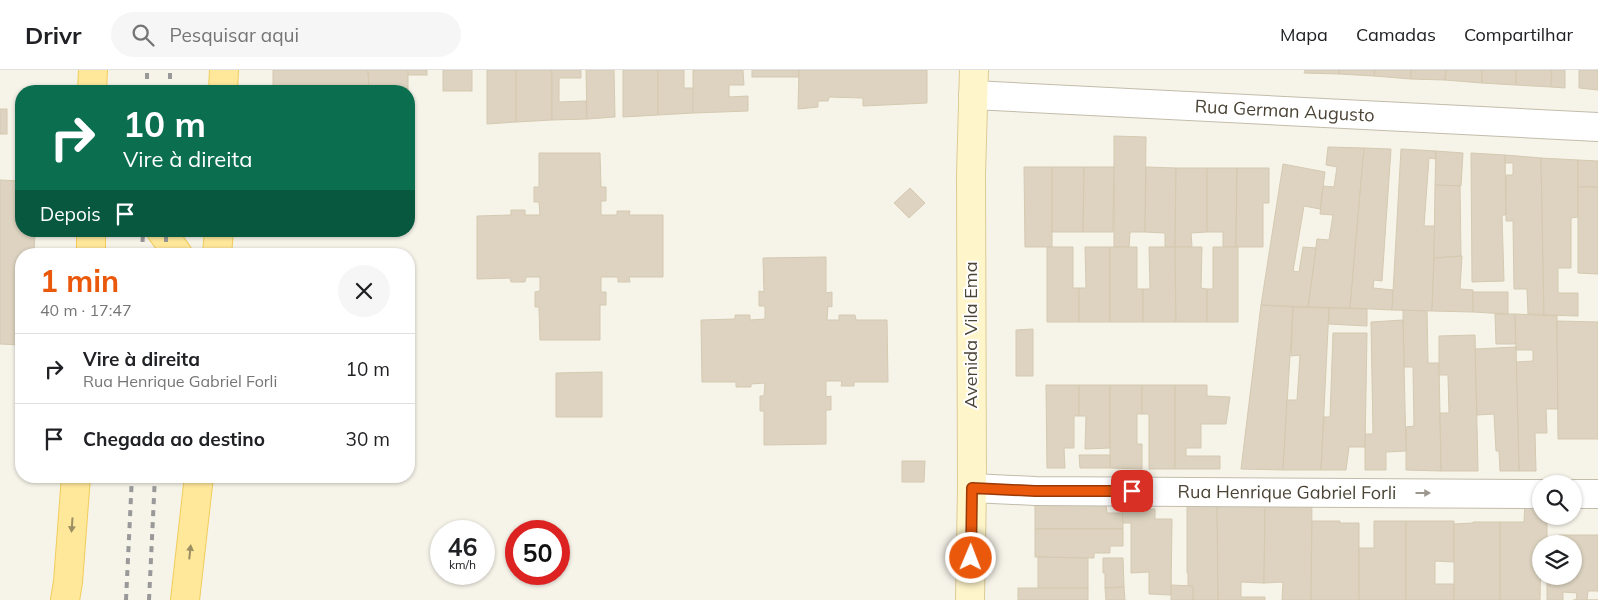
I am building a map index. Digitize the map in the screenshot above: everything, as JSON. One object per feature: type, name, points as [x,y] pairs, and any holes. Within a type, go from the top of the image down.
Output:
[{"type":"main road","points":[[92,85],[93,70]]},
{"type":"main road","points":[[223,85],[224,70]]},
{"type":"main road","name":"Avenida Vila Ema","points":[[970,600],[972,488],[971,175],[974,83]]},
{"type":"main road","points":[[165,237],[174,248]]},
{"type":"main road","points":[[66,600],[75,483]]},
{"type":"main road","points":[[185,600],[197,483]]},
{"type":"street","name":"Rua German Augusto","points":[[974,83],[1598,127]]},
{"type":"street","name":"Rua Henrique Gabriel Forli","points":[[972,488],[1035,491],[1532,494]]},
{"type":"street","points":[[1582,494],[1598,494]]},
{"type":"building","points":[[273,70],[368,70],[369,85],[273,85]]},
{"type":"building","points":[[368,70],[408,70],[408,85],[369,85]]},
{"type":"building","points":[[408,70],[427,70],[427,75],[408,75]]},
{"type":"building","points":[[443,70],[472,70],[472,91],[443,91]]},
{"type":"building","points":[[487,70],[516,70],[516,122],[487,124]]},
{"type":"building","points":[[516,70],[552,70],[552,120],[516,122]]},
{"type":"building","points":[[552,70],[581,70],[581,78],[559,78],[559,102],[586,101],[587,119],[552,120]]},
{"type":"building","points":[[586,70],[614,70],[615,117],[587,119]]},
{"type":"building","points":[[623,70],[658,70],[658,115],[623,117]]},
{"type":"building","points":[[658,70],[684,70],[684,88],[694,88],[693,113],[658,115]]},
{"type":"building","points":[[693,70],[743,70],[744,85],[729,85],[729,97],[748,96],[748,111],[693,113]]},
{"type":"building","points":[[752,70],[799,70],[799,77],[752,77]]},
{"type":"building","points":[[799,70],[927,70],[927,103],[863,106],[863,98],[829,97],[828,101],[818,101],[818,107],[798,109]]},
{"type":"building","points":[[1305,70],[1339,70],[1339,74],[1304,73]]},
{"type":"building","points":[[1339,70],[1375,70],[1374,76],[1339,74]]},
{"type":"building","points":[[1375,70],[1411,70],[1411,79],[1374,76]]},
{"type":"building","points":[[1411,70],[1446,70],[1445,80],[1411,79]]},
{"type":"building","points":[[1446,70],[1482,70],[1482,83],[1445,80]]},
{"type":"building","points":[[1482,70],[1516,70],[1516,85],[1482,83]]},
{"type":"building","points":[[1516,70],[1552,70],[1551,87],[1516,85]]},
{"type":"building","points":[[1552,70],[1565,70],[1565,88],[1551,87]]},
{"type":"building","points":[[1579,70],[1598,70],[1598,90],[1579,88]]},
{"type":"building","points":[[0,109],[7,109],[7,134],[0,134]]},
{"type":"building","points":[[1114,136],[1146,137],[1145,232],[1130,232],[1129,247],[1114,247]]},
{"type":"building","points":[[1328,147],[1364,148],[1350,308],[1308,307],[1317,239],[1329,240],[1333,215],[1320,214],[1323,186],[1334,187],[1337,167],[1326,165]]},
{"type":"building","points":[[1364,148],[1391,149],[1382,281],[1374,280],[1373,288],[1393,290],[1392,310],[1350,308]]},
{"type":"building","points":[[1401,149],[1436,151],[1436,159],[1429,158],[1424,226],[1435,226],[1432,311],[1392,310]]},
{"type":"building","points":[[1436,151],[1463,153],[1461,186],[1435,185]]},
{"type":"building","points":[[539,153],[600,153],[601,187],[606,187],[606,201],[601,201],[601,215],[617,215],[617,211],[630,211],[629,215],[663,215],[663,277],[629,277],[630,282],[618,282],[618,277],[601,277],[601,292],[606,292],[606,305],[600,305],[600,340],[540,340],[539,307],[535,307],[535,292],[540,291],[540,277],[526,277],[525,282],[511,282],[510,278],[477,279],[477,216],[511,215],[511,210],[525,210],[525,215],[540,215],[539,202],[534,202],[534,187],[539,187]]},
{"type":"building","points":[[1471,153],[1505,155],[1506,215],[1502,215],[1504,281],[1472,282]]},
{"type":"building","points":[[1505,155],[1541,158],[1544,315],[1528,314],[1527,289],[1514,289],[1513,221],[1506,221],[1506,175],[1513,175],[1513,163],[1505,163]]},
{"type":"building","points":[[1541,158],[1578,160],[1578,217],[1571,218],[1571,268],[1558,268],[1558,293],[1578,293],[1578,316],[1544,315]]},
{"type":"building","points":[[1578,160],[1598,161],[1598,187],[1578,187]]},
{"type":"building","points":[[1283,164],[1325,172],[1320,209],[1304,206],[1293,271],[1299,272],[1303,247],[1316,248],[1308,307],[1261,305]]},
{"type":"building","points":[[1024,167],[1052,167],[1052,247],[1025,247]]},
{"type":"building","points":[[1052,167],[1084,167],[1083,232],[1052,232]]},
{"type":"building","points":[[1084,167],[1114,167],[1113,232],[1083,232]]},
{"type":"building","points":[[1146,167],[1176,168],[1175,247],[1165,247],[1165,233],[1145,232]]},
{"type":"building","points":[[1176,168],[1207,168],[1207,232],[1191,233],[1192,247],[1175,247]]},
{"type":"building","points":[[1207,168],[1237,168],[1236,247],[1223,247],[1223,232],[1207,232]]},
{"type":"building","points":[[1237,168],[1269,168],[1269,203],[1263,203],[1263,247],[1236,247]]},
{"type":"building","points":[[0,180],[15,181],[15,237],[35,237],[34,248],[15,248],[15,345],[0,344]]},
{"type":"building","points":[[1435,185],[1460,186],[1461,256],[1434,258]]},
{"type":"building","points":[[1578,187],[1598,187],[1598,274],[1578,273]]},
{"type":"building","points":[[910,188],[925,203],[909,218],[894,203]]},
{"type":"building","points":[[1047,247],[1073,247],[1073,288],[1079,288],[1079,322],[1047,322]]},
{"type":"building","points":[[1085,247],[1110,247],[1110,322],[1079,322],[1079,288],[1086,288]]},
{"type":"building","points":[[1110,247],[1137,247],[1137,289],[1143,289],[1143,322],[1110,322]]},
{"type":"building","points":[[1149,247],[1175,247],[1176,322],[1143,322],[1143,289],[1150,289]]},
{"type":"building","points":[[1175,247],[1202,247],[1201,288],[1207,289],[1207,322],[1176,322]]},
{"type":"building","points":[[1213,247],[1238,247],[1238,322],[1207,322],[1207,289],[1213,289]]},
{"type":"building","points":[[1462,256],[1460,289],[1473,290],[1473,312],[1432,311],[1434,258]]},
{"type":"building","points":[[826,257],[826,293],[832,292],[832,307],[828,306],[827,320],[839,320],[839,315],[855,315],[856,320],[887,320],[888,382],[854,382],[854,386],[841,386],[842,381],[826,381],[826,397],[831,396],[831,410],[826,410],[826,444],[764,445],[764,411],[760,411],[760,396],[764,396],[765,383],[751,384],[751,387],[736,387],[736,382],[702,382],[701,320],[735,319],[735,315],[750,315],[750,320],[765,319],[765,306],[759,306],[759,291],[764,292],[763,258]]},
{"type":"building","points":[[1473,292],[1508,292],[1508,314],[1473,312]]},
{"type":"building","points":[[1261,305],[1293,307],[1283,470],[1241,469]]},
{"type":"building","points":[[1293,307],[1329,308],[1321,470],[1283,470],[1287,400],[1297,400],[1300,355],[1291,356]]},
{"type":"building","points":[[1329,308],[1367,309],[1367,326],[1329,324]]},
{"type":"building","points":[[1403,310],[1427,311],[1428,363],[1439,363],[1441,471],[1406,470],[1406,427],[1414,426],[1413,367],[1404,367]]},
{"type":"building","points":[[1495,314],[1515,314],[1516,344],[1496,344]]},
{"type":"building","points":[[1515,314],[1557,316],[1558,409],[1546,409],[1547,433],[1535,433],[1536,471],[1519,471],[1516,362],[1533,361],[1533,350],[1516,350]]},
{"type":"building","points":[[1403,320],[1406,451],[1386,452],[1386,470],[1365,470],[1365,434],[1373,434],[1371,322]]},
{"type":"building","points":[[1557,321],[1598,322],[1598,439],[1558,439]]},
{"type":"building","points":[[1033,329],[1033,376],[1016,376],[1016,330]]},
{"type":"building","points":[[1333,333],[1367,333],[1365,447],[1349,447],[1346,470],[1321,470],[1324,417],[1330,417]]},
{"type":"building","points":[[1475,335],[1478,471],[1441,471],[1440,413],[1449,413],[1448,375],[1439,375],[1439,336]]},
{"type":"building","points":[[1516,347],[1519,471],[1500,471],[1499,451],[1496,451],[1494,414],[1477,415],[1475,349]]},
{"type":"building","points":[[602,372],[602,417],[556,417],[556,373]]},
{"type":"building","points":[[1046,385],[1079,385],[1079,416],[1074,416],[1074,448],[1064,448],[1065,468],[1047,468]]},
{"type":"building","points":[[1079,385],[1110,385],[1110,448],[1085,449],[1086,416],[1079,416]]},
{"type":"building","points":[[1110,385],[1142,385],[1142,414],[1137,414],[1137,444],[1142,444],[1142,469],[1110,468]]},
{"type":"building","points":[[1142,385],[1175,385],[1175,469],[1149,469],[1149,414],[1142,414]]},
{"type":"building","points":[[1175,385],[1207,385],[1207,396],[1230,397],[1226,424],[1201,424],[1201,448],[1186,448],[1186,456],[1220,456],[1220,469],[1175,469]]},
{"type":"building","points":[[1079,455],[1110,455],[1110,468],[1080,468]]},
{"type":"building","points":[[902,461],[925,461],[924,482],[902,482]]},
{"type":"building","points":[[1187,499],[1217,499],[1218,600],[1193,600],[1193,586],[1188,586]]},
{"type":"building","points":[[1217,499],[1265,500],[1264,583],[1241,582],[1241,597],[1265,597],[1265,600],[1218,600]]},
{"type":"building","points":[[1265,500],[1312,500],[1311,600],[1282,600],[1283,582],[1264,583]]},
{"type":"building","points":[[1525,501],[1532,501],[1532,525],[1547,525],[1547,535],[1532,535],[1532,585],[1540,585],[1540,600],[1500,600],[1500,522],[1524,522]]},
{"type":"building","points":[[1035,504],[1106,504],[1107,513],[1123,513],[1123,529],[1035,529]]},
{"type":"building","points":[[1122,509],[1155,509],[1155,519],[1172,519],[1171,595],[1149,594],[1149,572],[1131,573],[1131,523],[1123,523]]},
{"type":"building","points":[[1312,521],[1359,523],[1359,600],[1311,600]]},
{"type":"building","points":[[1374,521],[1406,521],[1406,600],[1359,600],[1359,548],[1374,548]]},
{"type":"building","points":[[1406,521],[1454,521],[1454,562],[1435,561],[1435,584],[1454,584],[1454,600],[1406,600]]},
{"type":"building","points":[[1500,522],[1500,600],[1454,600],[1454,524]]},
{"type":"building","points":[[1035,529],[1123,529],[1123,546],[1110,546],[1110,553],[1094,553],[1094,558],[1035,557]]},
{"type":"building","points":[[1582,535],[1598,535],[1598,591],[1588,591],[1587,600],[1576,600],[1577,593],[1563,592],[1563,600],[1547,600],[1547,585],[1582,585]]},
{"type":"building","points":[[1038,557],[1088,558],[1088,588],[1038,588]]},
{"type":"building","points":[[1103,558],[1123,558],[1124,587],[1105,588]]},
{"type":"building","points":[[1171,585],[1193,586],[1193,600],[1171,600]]},
{"type":"building","points":[[1124,587],[1125,600],[1106,600],[1105,588]]},
{"type":"building","points":[[1018,588],[1088,588],[1088,600],[1018,600]]},
{"type":"railway","points":[[147,70],[147,85]]},
{"type":"railway","points":[[170,70],[170,85]]},
{"type":"railway","points":[[142,248],[143,237]]},
{"type":"railway","points":[[166,237],[166,248]]},
{"type":"railway","points":[[126,600],[132,483]]},
{"type":"railway","points":[[149,600],[155,483]]},
{"type":"route","points":[[971,558],[972,488],[1035,491],[1132,491]]}]
